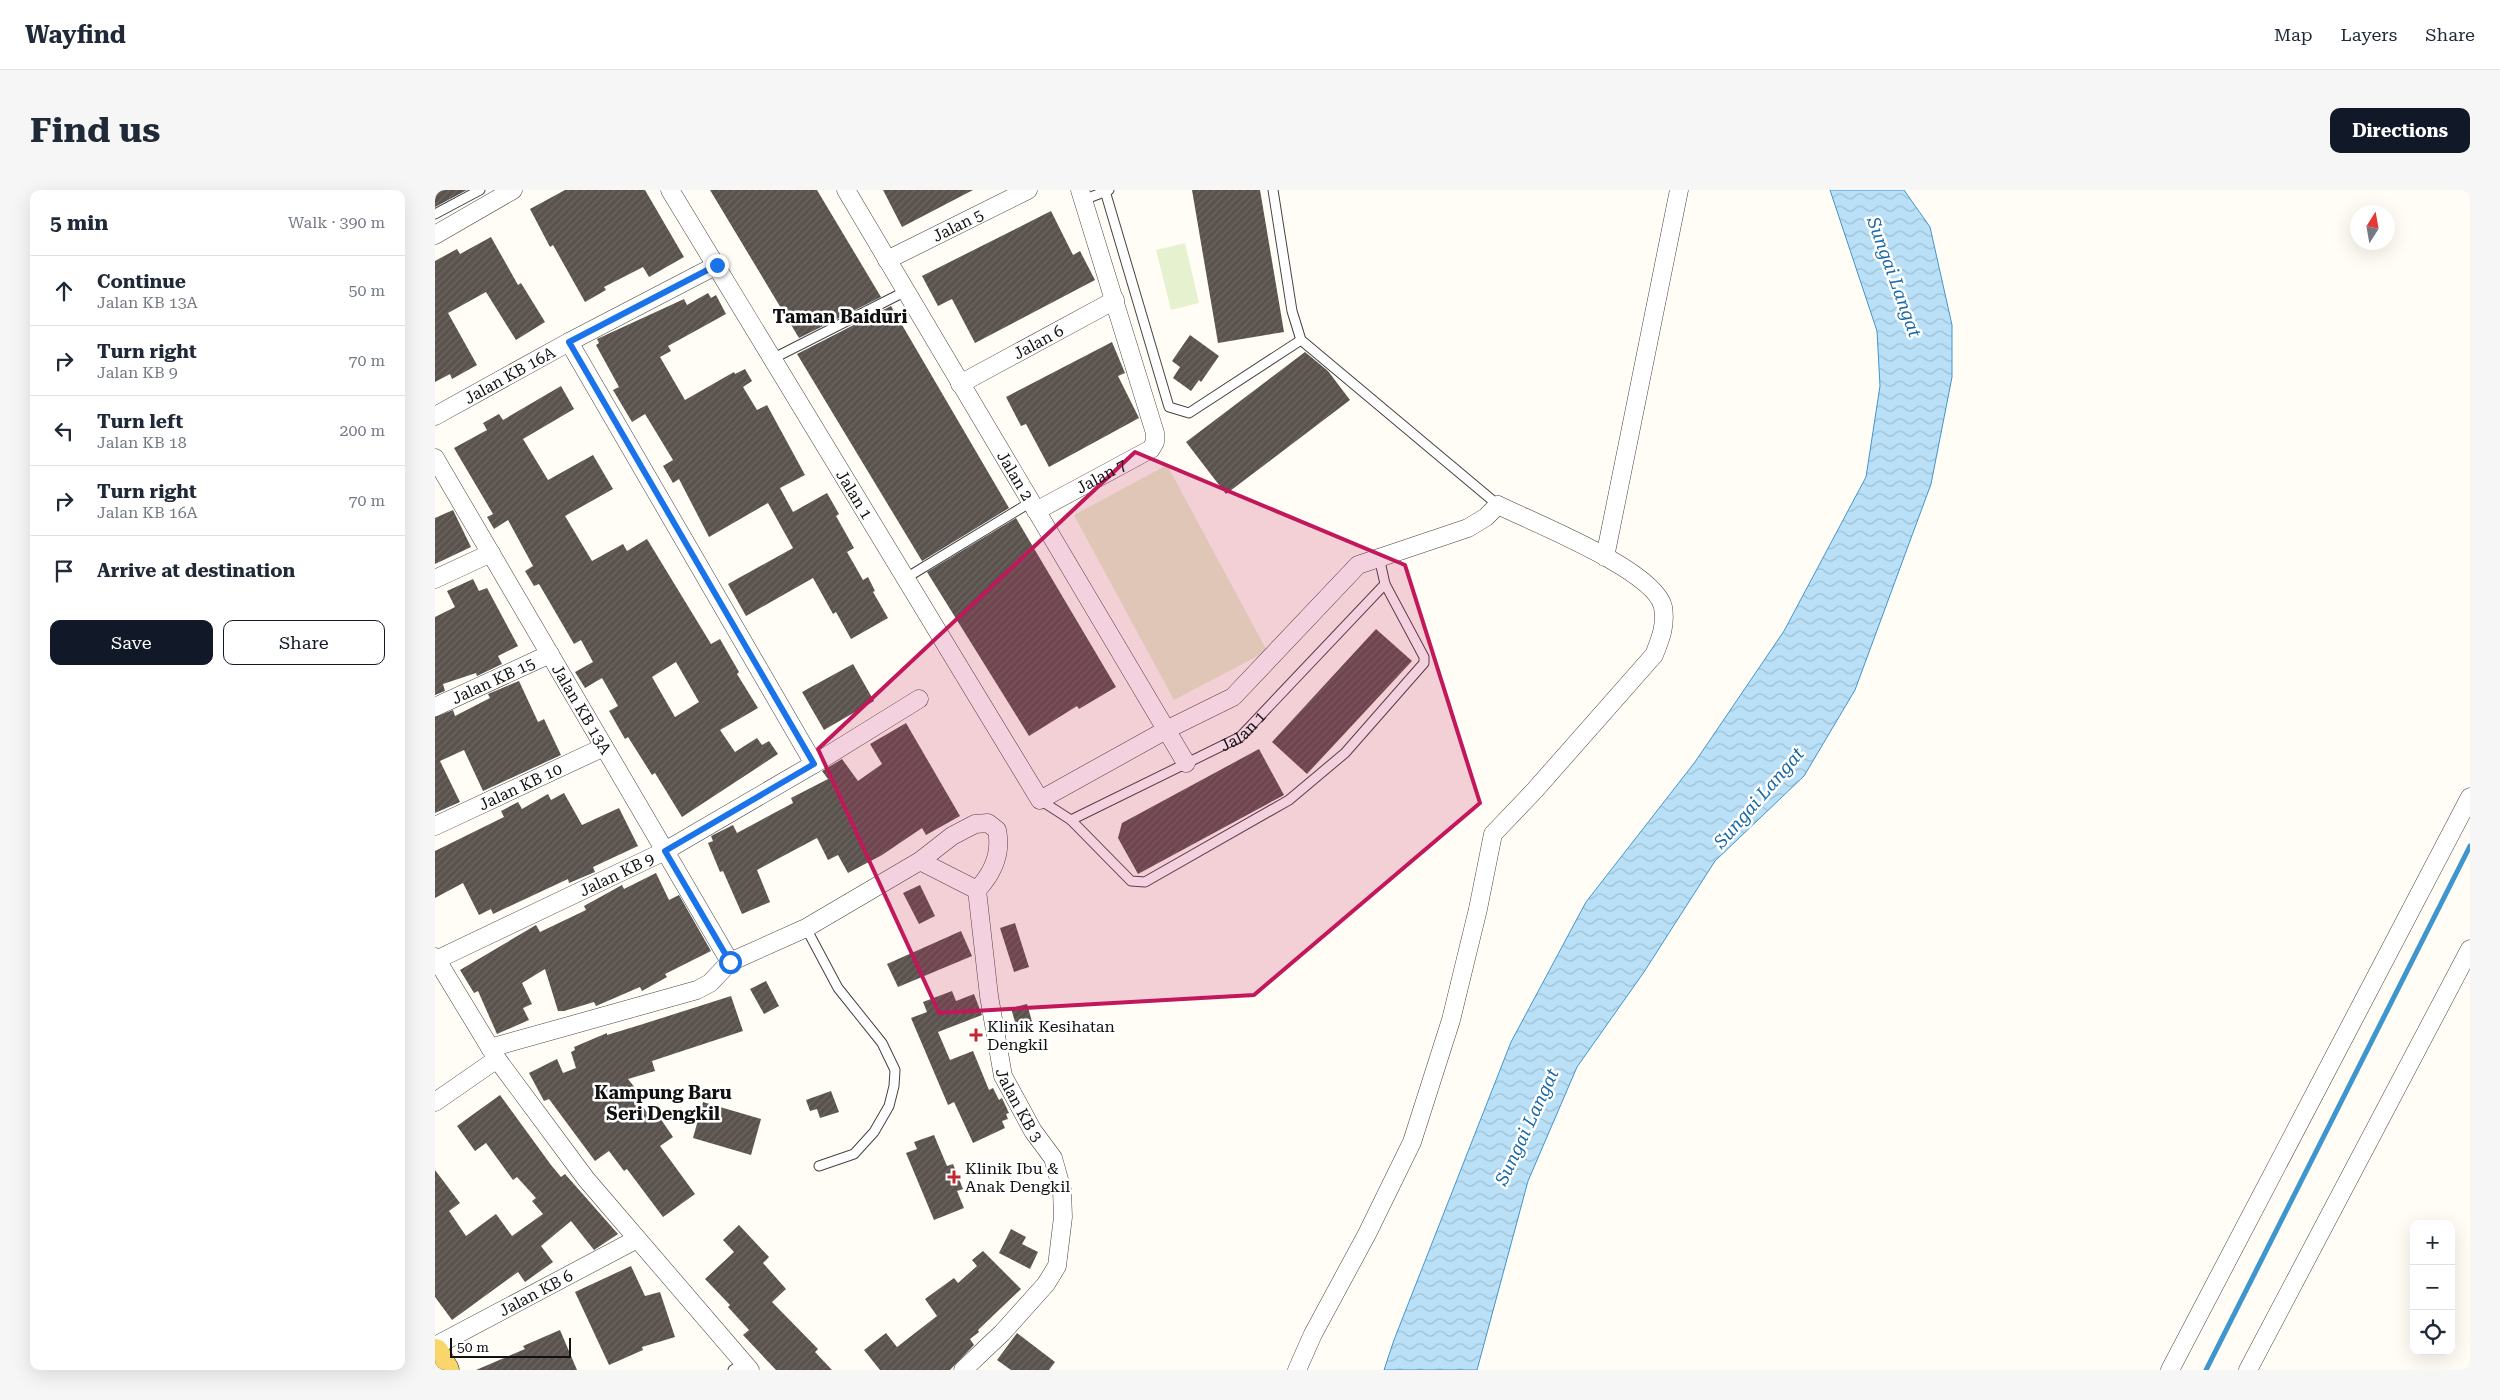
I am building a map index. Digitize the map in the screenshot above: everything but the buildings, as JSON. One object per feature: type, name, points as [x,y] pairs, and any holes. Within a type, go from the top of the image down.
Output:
[{"type":"main road","points":[[435,1353],[445,1370]]},
{"type":"street","points":[[435,235],[513,190]]},
{"type":"street","name":"Jalan 1","points":[[670,190],[774,358],[1040,800],[1166,730],[1233,697],[1358,565],[1469,528],[1486,517],[1498,505]]},
{"type":"street","name":"Jalan 2","points":[[846,190],[1186,763]]},
{"type":"street","name":"Jalan 5","points":[[887,260],[1028,190]]},
{"type":"street","points":[[1605,557],[1679,190]]},
{"type":"street","points":[[1082,195],[1115,300]]},
{"type":"street","name":"Jalan KB 16A","points":[[435,416],[569,342],[717,265]]},
{"type":"street","name":"Jalan 6","points":[[961,384],[1115,300]]},
{"type":"street","name":"Jalan 7","points":[[1033,506],[1151,450],[1155,432],[1115,300]]},
{"type":"street","points":[[569,342],[814,764]]},
{"type":"street","name":"Jalan KB 13A","points":[[435,458],[730,962]]},
{"type":"street","points":[[1297,1370],[1313,1334],[1367,1234],[1412,1142],[1451,1020],[1478,909],[1493,834],[1535,790],[1654,654],[1664,632],[1663,605],[1642,578],[1605,557],[1498,505]]},
{"type":"street","points":[[435,579],[491,553]]},
{"type":"street","name":"Jalan KB 15","points":[[435,707],[550,654]]},
{"type":"street","name":"Jalan KB 9","points":[[436,958],[665,851],[814,764],[919,699]]},
{"type":"street","name":"Jalan KB 10","points":[[435,826],[604,747]]},
{"type":"street","points":[[2170,1370],[2470,797]]},
{"type":"street","points":[[435,1102],[494,1053],[697,990],[709,983],[730,962],[806,928],[920,861],[952,836],[975,824],[988,823],[997,830],[999,842],[997,860],[990,877],[977,890],[920,861]]},
{"type":"street","name":"Jalan KB 3","points":[[963,1370],[1002,1333],[1047,1284],[1057,1266],[1063,1217],[1062,1190],[1053,1158],[1033,1131],[1003,1076],[989,996],[977,890]]},
{"type":"street","points":[[2248,1370],[2470,949]]},
{"type":"street","points":[[436,958],[494,1053],[586,1179],[742,1368]]},
{"type":"street","name":"Jalan KB 6","points":[[435,1346],[637,1239]]},
{"type":"lane","points":[[435,214],[480,190]]},
{"type":"lane","points":[[1273,190],[1292,311],[1301,340],[1498,505]]},
{"type":"lane","points":[[1082,195],[1107,191],[1169,408],[1189,413],[1301,340]]},
{"type":"lane","points":[[774,358],[906,291]]},
{"type":"lane","points":[[906,578],[1033,506]]},
{"type":"lane","points":[[1071,820],[1131,881],[1137,883],[1145,882],[1289,800],[1345,753],[1424,663],[1423,657],[1385,584],[1379,557]]},
{"type":"lane","name":"Jalan 1","points":[[1040,800],[1071,820],[1240,737],[1385,584]]},
{"type":"lane","points":[[806,928],[838,988],[882,1043],[895,1070],[894,1086],[889,1106],[874,1132],[854,1154],[819,1166]]},
{"type":"highlighted area","points":[[1135,452],[1405,565],[1480,803],[1254,995],[939,1013],[818,749]]},
{"type":"green space","points":[[1185,243],[1199,303],[1171,310],[1156,250]]},
{"type":"green space","points":[[1167,465],[1267,651],[1174,700],[1074,515]]},
{"type":"water","name":"Sungai Langat","points":[[1830,190],[1904,190],[1930,227],[1952,325],[1952,377],[1931,484],[1855,690],[1804,776],[1715,861],[1644,972],[1577,1067],[1528,1181],[1477,1370],[1384,1370],[1394,1340],[1511,1042],[1586,902],[1695,762],[1784,631],[1866,477],[1880,386],[1877,331]]},
{"type":"waterway","points":[[2206,1370],[2470,846]]},
{"type":"place","name":"Klinik Kesihatan Dengkil","points":[[976,1035]]},
{"type":"place","name":"Klinik Ibu & Anak Dengkil","points":[[954,1177]]},
{"type":"district","name":"Taman Baiduri","points":[[840,317]]},
{"type":"district","name":"Kampung Baru Seri Dengkil","points":[[663,1103]]},
{"type":"route","points":[[717,265],[569,342],[814,764],[665,851],[730,962]]}]
